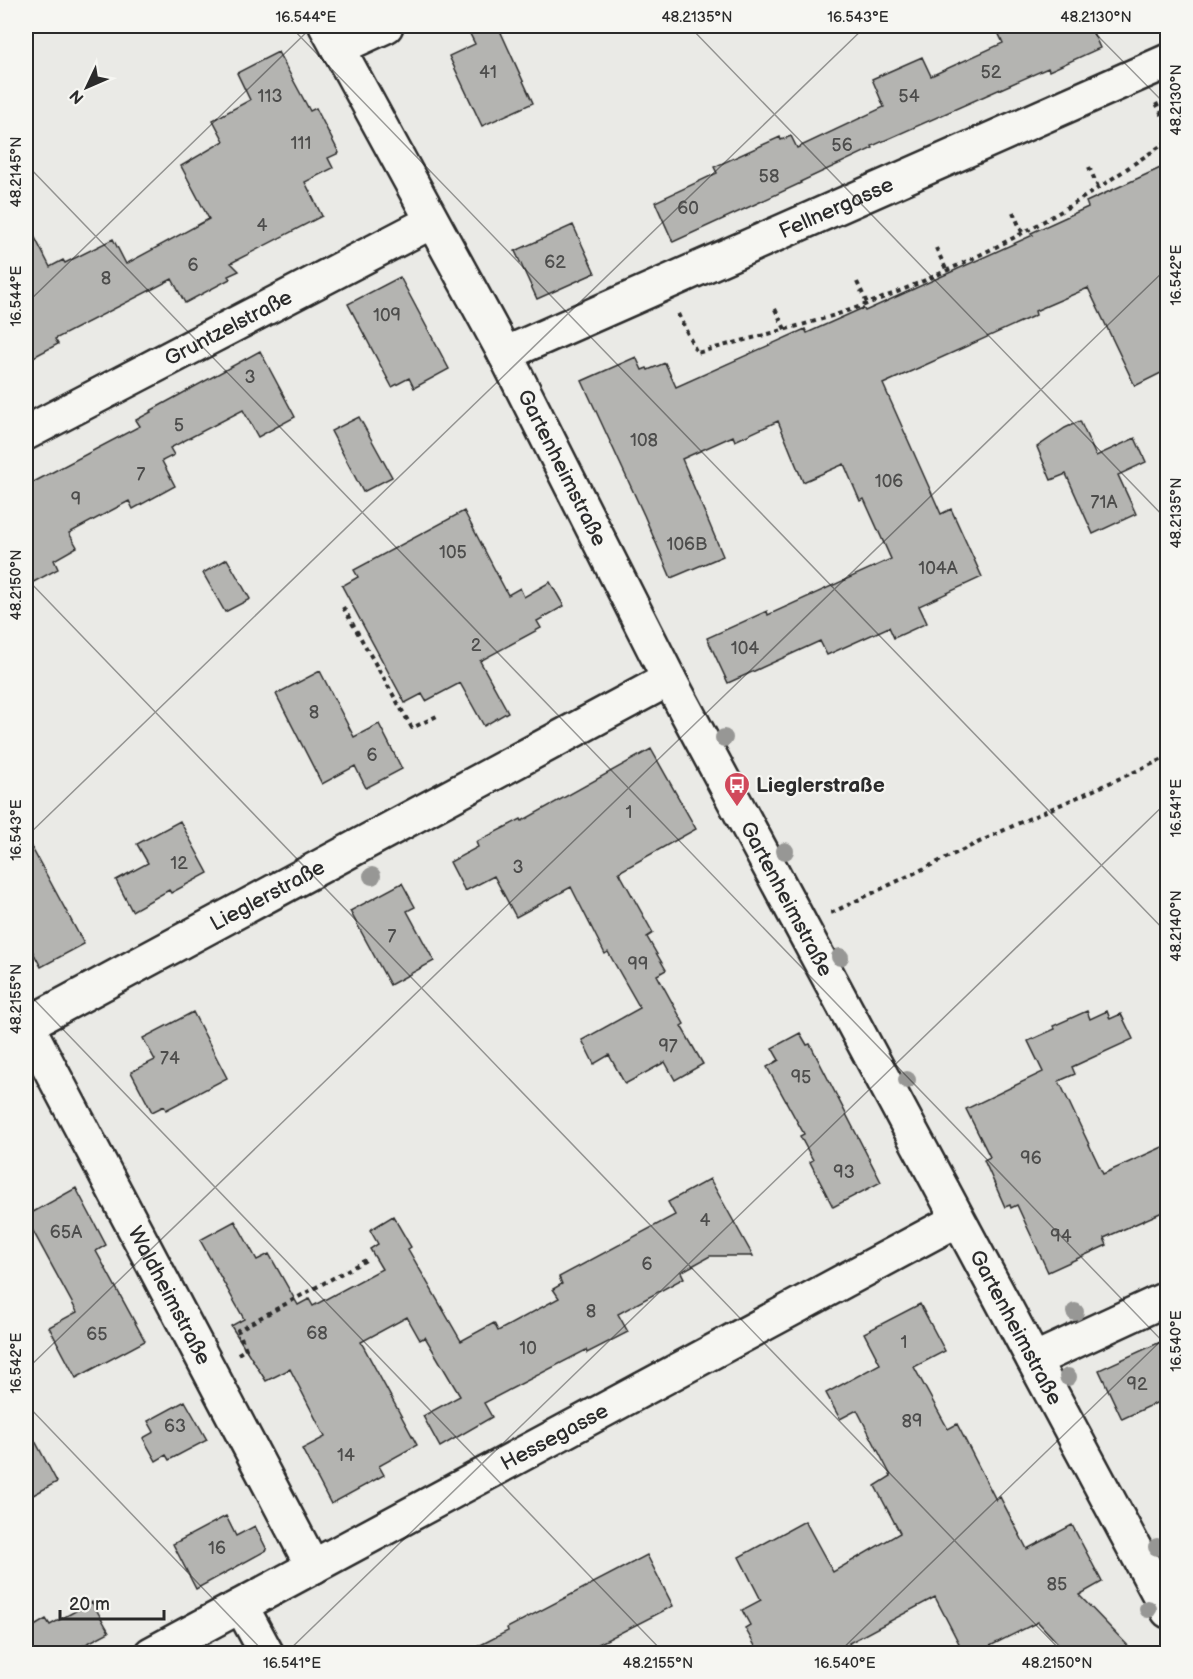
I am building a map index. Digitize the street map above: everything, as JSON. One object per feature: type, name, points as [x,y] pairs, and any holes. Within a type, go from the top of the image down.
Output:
[{"type":"street","points":[[332,37],[386,26]]},
{"type":"street","name":"Gartenheimstraße","points":[[332,37],[505,354],[669,679],[957,1220],[1035,1360],[1167,1611]]},
{"type":"street","name":"Fellnergasse","points":[[505,354],[1167,60]]},
{"type":"street","name":"Gruntzelstraße","points":[[26,433],[431,222]]},
{"type":"street","name":"Lieglerstraße","points":[[26,1024],[669,679]]},
{"type":"street","name":"Waldheimstraße","points":[[26,1024],[313,1567]]},
{"type":"street","name":"Hessegasse","points":[[151,1653],[957,1220]]},
{"type":"street","points":[[1035,1360],[1167,1298]]},
{"type":"street","points":[[241,1606],[267,1653]]},
{"type":"path","points":[[663,284],[698,353],[785,329],[867,303],[946,269],[1022,232],[1098,188],[1167,141]]},
{"type":"path","points":[[1089,167],[1098,188]]},
{"type":"path","points":[[1013,212],[1022,232]]},
{"type":"path","points":[[936,248],[946,269]]},
{"type":"path","points":[[857,282],[867,303]]},
{"type":"path","points":[[775,309],[785,329]]},
{"type":"path","points":[[343,607],[412,728],[439,715]]},
{"type":"path","points":[[800,927],[1017,824],[1167,757]]},
{"type":"path","points":[[209,1371],[246,1349],[238,1330],[366,1260]]},
{"type":"building","points":[[484,26],[498,26],[533,103],[482,126],[449,56],[475,44],[469,32]]},
{"type":"building","points":[[995,26],[1090,26],[1100,48],[1049,71],[1048,68],[872,146],[873,148],[801,183],[673,242],[655,202],[717,173],[714,167],[780,137],[781,140],[791,136],[797,148],[884,107],[872,79],[922,57],[931,76],[1003,43]]},
{"type":"building","points":[[278,52],[310,111],[316,108],[339,153],[328,158],[333,168],[305,182],[322,216],[231,263],[239,271],[228,276],[230,279],[185,303],[172,279],[55,339],[58,344],[26,361],[26,220],[50,267],[63,260],[65,263],[113,239],[126,264],[209,219],[181,166],[224,141],[213,120],[250,100],[237,73]]},
{"type":"building","points":[[1167,165],[1167,370],[1135,386],[1088,288],[1035,311],[1036,315],[883,384],[941,514],[951,509],[982,577],[919,606],[927,623],[894,638],[889,627],[827,655],[820,641],[728,683],[707,638],[767,611],[768,615],[891,559],[864,499],[860,501],[844,464],[803,482],[778,421],[735,441],[733,436],[682,459],[723,556],[671,578],[582,381],[636,357],[642,370],[665,363],[676,387],[805,329],[807,333],[863,308],[865,311],[1033,235],[1031,233],[1088,207],[1086,202]]},
{"type":"building","points":[[573,225],[595,273],[537,299],[515,251]]},
{"type":"building","points":[[400,277],[449,369],[414,388],[409,378],[392,387],[348,304]]},
{"type":"building","points":[[260,351],[295,417],[258,437],[243,410],[170,448],[174,455],[162,461],[175,486],[133,509],[129,501],[69,533],[77,547],[54,560],[58,569],[26,586],[26,486],[140,426],[136,420],[150,411]]},
{"type":"building","points":[[359,417],[392,477],[363,492],[331,431]]},
{"type":"building","points":[[1080,421],[1096,456],[1135,438],[1146,462],[1118,475],[1136,514],[1093,534],[1066,474],[1051,480],[1037,447]]},
{"type":"building","points":[[464,511],[508,595],[520,588],[524,597],[550,582],[564,606],[537,621],[541,628],[480,661],[508,712],[484,726],[460,683],[426,701],[422,694],[405,703],[342,586],[358,577],[354,570]]},
{"type":"building","points":[[227,559],[250,599],[225,612],[203,573]]},
{"type":"building","points":[[320,671],[354,737],[379,724],[402,769],[366,788],[355,766],[322,784],[276,694]]},
{"type":"building","points":[[651,749],[696,829],[619,872],[653,933],[647,937],[666,970],[657,975],[684,1024],[681,1026],[703,1064],[675,1080],[665,1062],[625,1084],[609,1055],[594,1064],[582,1040],[640,1008],[608,952],[605,954],[571,887],[516,917],[494,876],[465,891],[450,862],[478,847],[476,842],[521,819],[522,821]]},
{"type":"building","points":[[180,821],[208,873],[171,893],[169,890],[132,911],[116,880],[148,863],[137,844]]},
{"type":"building","points":[[26,837],[84,944],[41,967],[26,939]]},
{"type":"building","points":[[402,883],[415,907],[407,911],[434,961],[390,985],[350,911]]},
{"type":"building","points":[[1087,1011],[1090,1019],[1107,1011],[1110,1019],[1121,1014],[1133,1039],[1072,1067],[1075,1074],[1059,1081],[1103,1174],[1167,1145],[1167,1210],[1104,1238],[1107,1245],[1048,1272],[1017,1205],[1011,1208],[1010,1205],[1005,1207],[984,1160],[990,1157],[966,1109],[1043,1072],[1028,1041],[1055,1029],[1053,1026]]},
{"type":"building","points":[[193,1012],[227,1078],[166,1110],[164,1106],[152,1112],[131,1072],[155,1060],[143,1038]]},
{"type":"building","points":[[800,1033],[807,1045],[810,1044],[881,1182],[833,1207],[810,1162],[813,1160],[800,1136],[804,1134],[767,1067],[779,1060],[772,1048]]},
{"type":"building","points":[[710,1179],[753,1256],[710,1256],[681,1272],[684,1278],[618,1314],[628,1332],[587,1353],[586,1350],[484,1403],[492,1417],[440,1447],[423,1416],[460,1396],[425,1337],[420,1340],[407,1317],[361,1342],[417,1445],[379,1466],[384,1475],[331,1504],[302,1449],[325,1437],[290,1369],[266,1381],[231,1326],[244,1319],[200,1240],[235,1221],[257,1260],[269,1254],[298,1305],[309,1299],[313,1306],[382,1269],[370,1249],[378,1244],[370,1230],[393,1216],[411,1247],[408,1249],[461,1341],[494,1323],[498,1331],[559,1298],[553,1289],[562,1284],[559,1277],[675,1215],[668,1202]]},
{"type":"building","points":[[76,1188],[106,1245],[96,1251],[145,1341],[76,1378],[49,1327],[77,1312],[26,1216]]},
{"type":"building","points":[[920,1304],[945,1351],[914,1367],[948,1429],[957,1424],[996,1500],[1000,1497],[1027,1549],[1072,1525],[1102,1582],[1079,1595],[1135,1653],[1067,1653],[1038,1622],[976,1653],[964,1653],[935,1597],[849,1643],[854,1653],[759,1653],[745,1628],[750,1625],[742,1610],[761,1600],[739,1557],[805,1521],[833,1572],[900,1533],[875,1486],[891,1476],[857,1410],[840,1419],[826,1393],[880,1364],[864,1333]]},
{"type":"building","points":[[1167,1339],[1167,1398],[1122,1419],[1099,1370]]},
{"type":"building","points":[[185,1401],[207,1440],[169,1460],[166,1455],[156,1461],[143,1438],[154,1432],[148,1421]]},
{"type":"building","points":[[26,1424],[57,1482],[26,1499]]},
{"type":"building","points":[[226,1516],[236,1536],[255,1526],[267,1550],[196,1589],[173,1544]]},
{"type":"building","points":[[647,1555],[673,1606],[581,1653],[465,1653],[508,1631],[507,1628]]},
{"type":"building","points":[[92,1602],[109,1632],[69,1653],[26,1653],[26,1631],[46,1619],[50,1625]]},
{"type":"place","name":"Lieglerstraße","points":[[737,808]]}]
